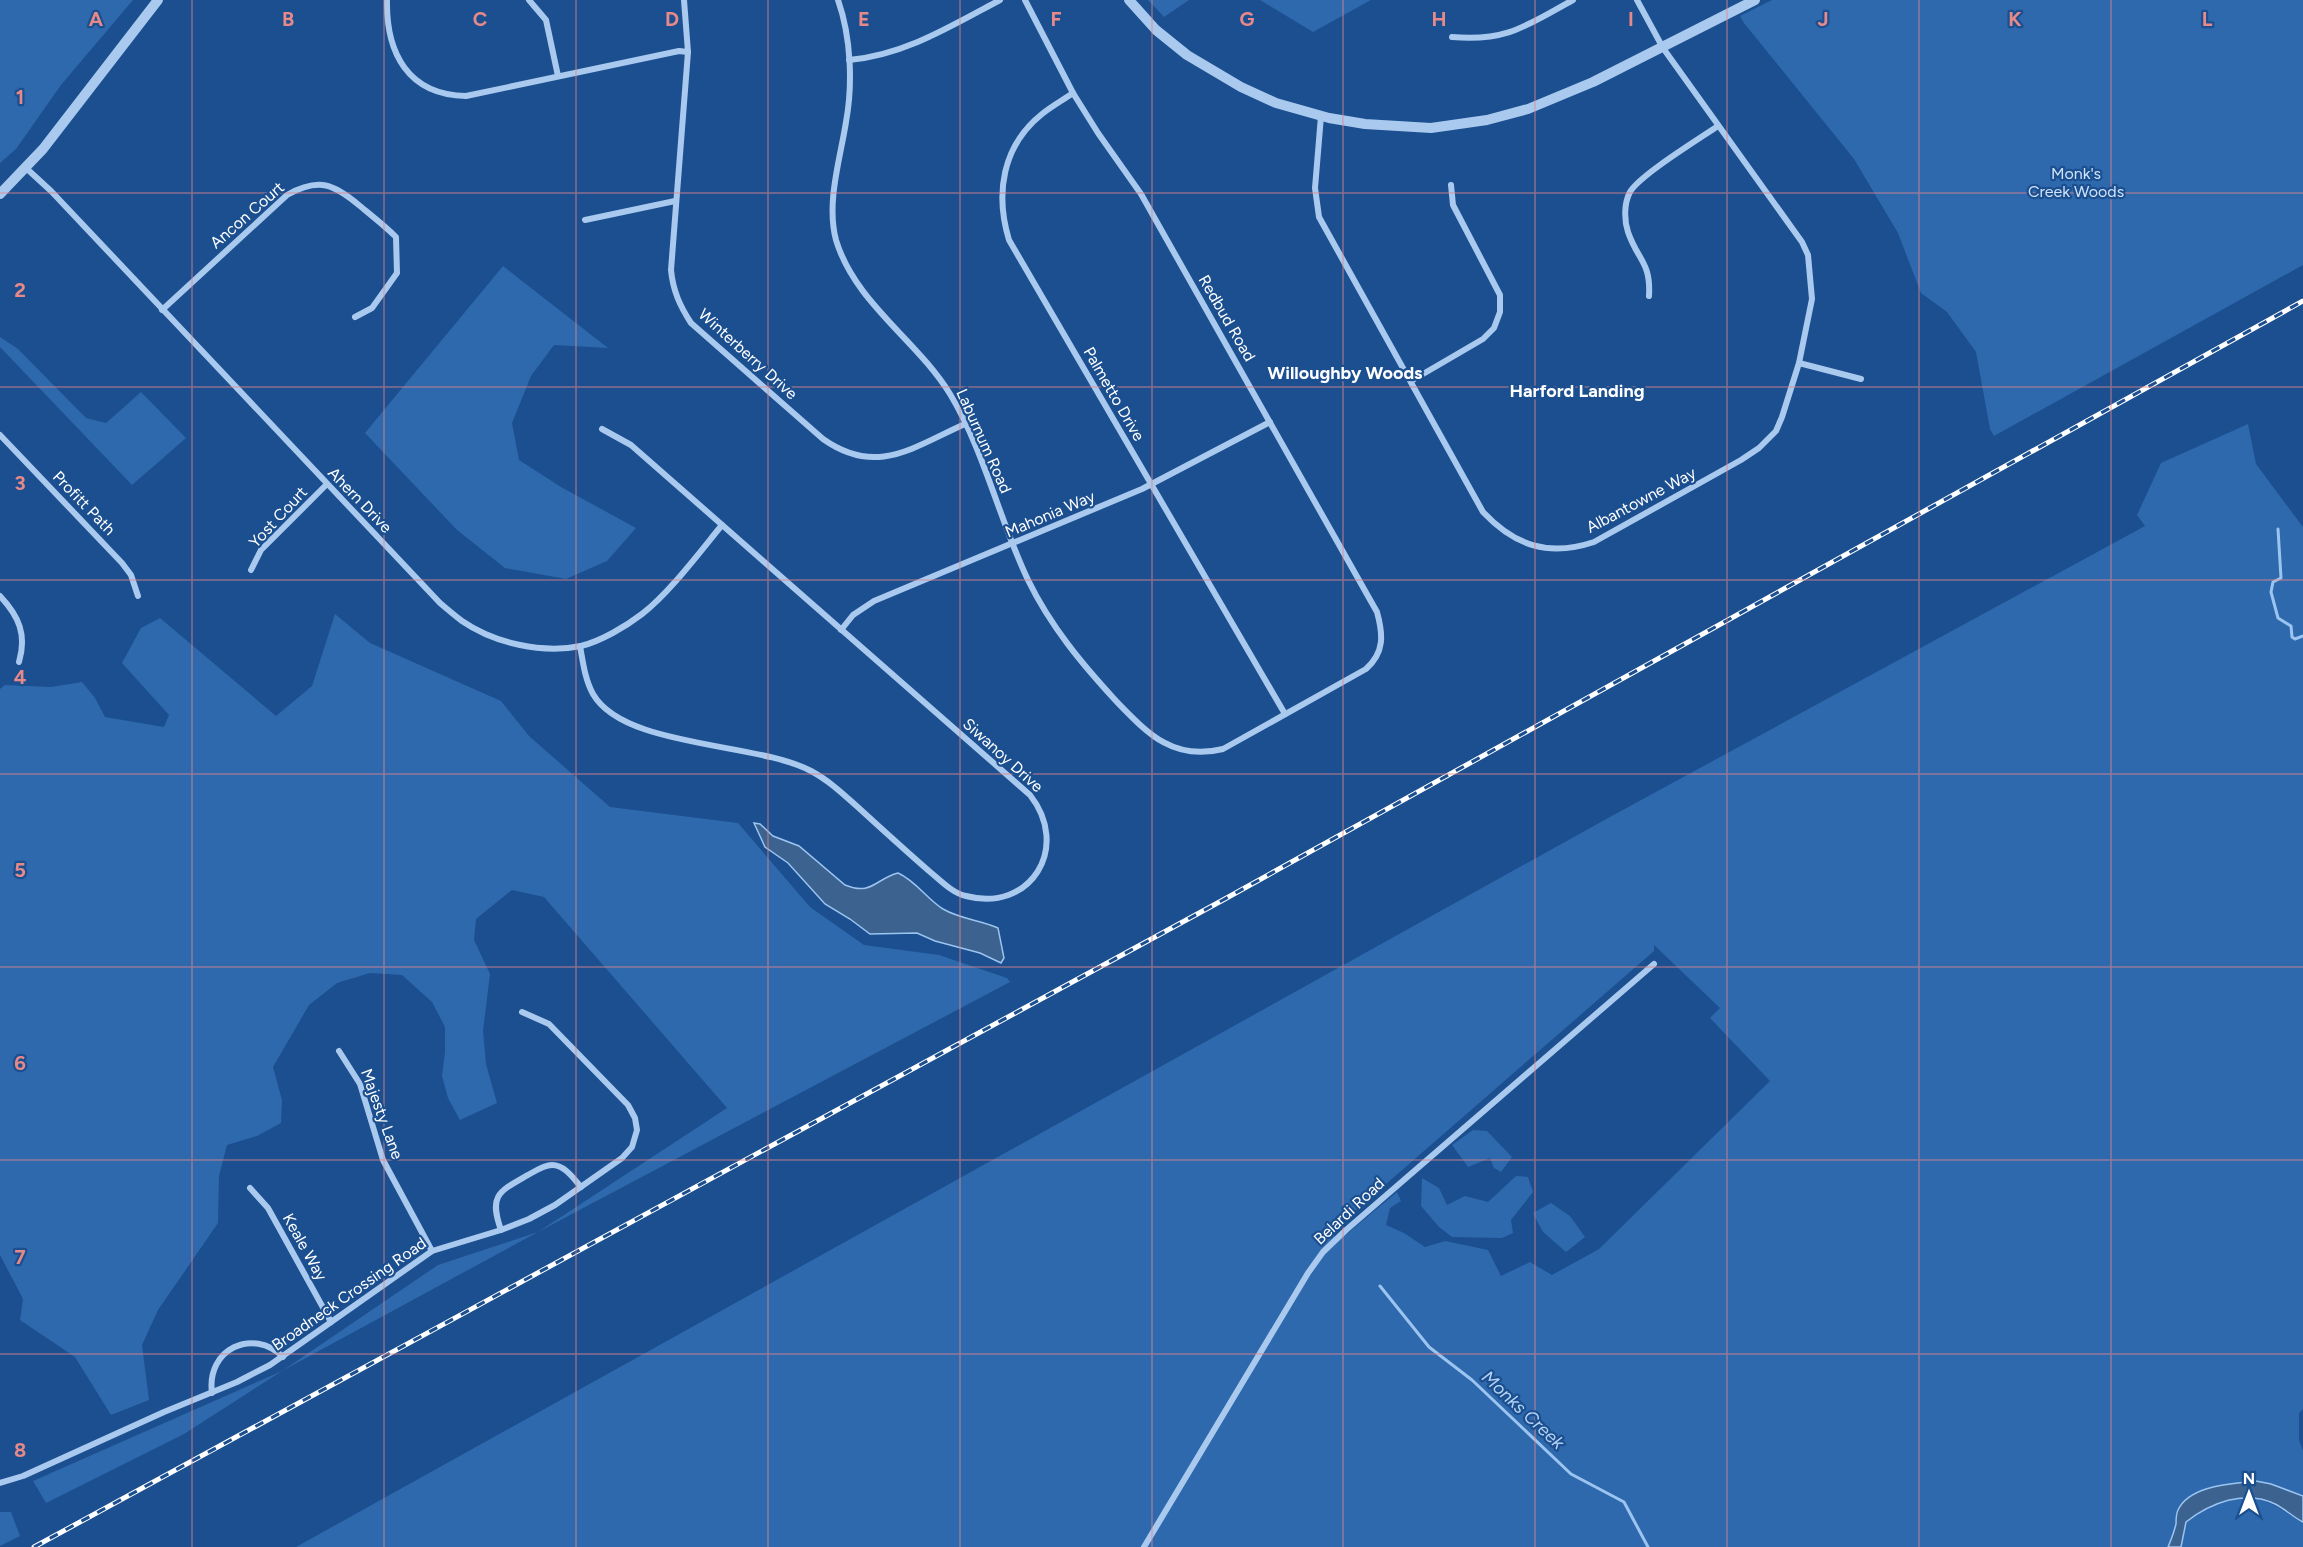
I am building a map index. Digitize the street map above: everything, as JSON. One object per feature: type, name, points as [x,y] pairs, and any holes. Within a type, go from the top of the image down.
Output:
[{"type":"street","points":[[0,194],[26,168],[158,0]]},
{"type":"street","points":[[387,0],[390,34],[398,60],[407,73],[434,91],[450,96],[466,96],[679,51],[688,52]]},
{"type":"street","points":[[529,0],[546,20],[558,76]]},
{"type":"street","name":"Winterberry Drive","points":[[684,0],[688,52],[671,270],[673,286],[682,309],[691,323],[823,440],[853,456],[886,457],[965,423]]},
{"type":"street","name":"Laburnum Road","points":[[837,0],[849,60],[850,77],[847,119],[833,198],[836,238],[852,276],[864,293],[922,356],[950,394],[965,423],[1027,578],[1061,638],[1130,715],[1172,748],[1189,753],[1206,753],[1223,749],[1285,714]]},
{"type":"street","points":[[849,60],[903,49],[1000,0]]},
{"type":"street","name":"Redbud Road","points":[[1024,0],[1073,93],[1098,133],[1142,194],[1377,612],[1382,636],[1380,652],[1366,669],[1285,714]]},
{"type":"street","points":[[1129,0],[1156,30],[1187,54],[1241,87],[1276,103],[1321,116],[1365,124],[1431,128],[1487,120],[1528,109],[1593,82],[1664,48],[1755,0]]},
{"type":"street","points":[[1452,37],[1485,39],[1502,36],[1527,26],[1573,0]]},
{"type":"street","name":"Albantowne Way","points":[[1321,116],[1315,188],[1319,217],[1483,512],[1502,531],[1536,546],[1556,549],[1584,545],[1602,538],[1759,448],[1776,431],[1799,363],[1812,299],[1808,255],[1802,242],[1664,48],[1637,0]]},
{"type":"street","name":"Palmetto Drive","points":[[1073,93],[1041,114],[1014,146],[1001,187],[1004,224],[1009,240],[1285,714]]},
{"type":"street","points":[[1649,296],[1649,271],[1627,227],[1625,213],[1630,193],[1645,176],[1718,126]]},
{"type":"street","name":"Ahern Drive","points":[[26,168],[51,190],[440,603],[462,621],[512,644],[548,647],[580,646],[604,637],[642,614],[679,576],[722,525]]},
{"type":"street","points":[[1411,381],[1483,339],[1494,328],[1500,312],[1500,295],[1453,205],[1451,184]]},
{"type":"street","name":"Ancon Court","points":[[162,310],[287,195],[302,187],[320,185],[339,189],[396,237],[397,273],[372,308],[355,317]]},
{"type":"street","points":[[585,220],[675,201]]},
{"type":"street","points":[[1799,363],[1861,379]]},
{"type":"street","name":"Mahonia Way","points":[[842,630],[854,615],[874,601],[1151,485],[1270,422]]},
{"type":"street","name":"Siwanoy Drive","points":[[580,646],[584,670],[592,693],[604,709],[639,728],[790,762],[811,770],[829,782],[913,857],[963,896],[979,899],[1016,892],[1029,883],[1040,870],[1046,845],[1046,822],[1040,808],[1030,795],[631,445],[602,429]]},
{"type":"street","name":"Profitt Path","points":[[0,435],[122,563],[131,575],[138,596]]},
{"type":"street","name":"Yost Court","points":[[252,570],[261,550],[327,484]]},
{"type":"street","points":[[0,596],[21,626],[23,639],[19,663]]},
{"type":"street","name":"Belardi Road","points":[[1144,1547],[1323,1252],[1654,964]]},
{"type":"street","name":"Broadneck Crossing Road","points":[[0,1484],[237,1382],[283,1358],[432,1251],[529,1219],[555,1205],[622,1158],[632,1147],[637,1130],[635,1118],[628,1105],[549,1024],[522,1012]]},
{"type":"street","name":"Majesty Lane","points":[[339,1051],[360,1084],[383,1160],[432,1251]]},
{"type":"street","points":[[501,1230],[495,1211],[498,1195],[503,1189],[542,1167],[552,1165],[560,1167],[570,1174],[581,1187]]},
{"type":"street","name":"Keale Way","points":[[250,1188],[268,1208],[331,1322]]},
{"type":"street","points":[[212,1393],[210,1382],[213,1367],[218,1359],[228,1351],[251,1342],[261,1343],[275,1349],[283,1358]]},
{"type":"green space","points":[[0,0],[133,0],[61,85],[16,149],[0,163]]},
{"type":"green space","points":[[1148,0],[1189,0],[1164,17]]},
{"type":"green space","points":[[1260,0],[1371,0],[1313,32]]},
{"type":"green space","name":"Monk's Creek Woods","points":[[1772,0],[2303,0],[2303,265],[1994,436],[1990,429],[1976,352],[1947,312],[1921,293],[1898,233],[1854,159],[1740,16]]},
{"type":"green space","points":[[503,266],[608,348],[554,345],[531,376],[512,423],[519,460],[561,487],[636,528],[607,561],[566,579],[505,568],[457,530],[365,433]]},
{"type":"green space","points":[[0,337],[18,349],[86,418],[106,423],[141,392],[186,438],[132,485],[0,347]]},
{"type":"green space","points":[[2248,424],[2256,464],[2303,527],[2303,634],[2298,638],[2303,637],[2303,1409],[2299,1413],[2299,1440],[2303,1451],[2303,1496],[2256,1481],[2178,1510],[2168,1547],[296,1547],[1608,818],[2145,526],[2137,515],[2161,463]],"holes":[[[1654,945],[1720,1008],[1710,1018],[1770,1081],[1599,1249],[1552,1275],[1530,1262],[1501,1276],[1488,1250],[1445,1241],[1425,1247],[1404,1233],[1386,1225],[1390,1208],[1401,1201],[1397,1192],[1337,1242],[1332,1231],[1654,951]]]},
{"type":"green space","points":[[335,614],[370,643],[501,701],[529,736],[610,807],[738,823],[810,907],[864,945],[939,955],[1007,978],[1010,982],[538,1232],[727,1108],[544,897],[512,890],[476,919],[474,940],[490,974],[483,1031],[486,1064],[497,1103],[460,1120],[448,1098],[442,1076],[445,1027],[432,1002],[402,975],[370,973],[337,983],[309,1005],[273,1067],[282,1100],[281,1123],[257,1136],[227,1145],[219,1176],[218,1223],[158,1310],[142,1345],[149,1400],[111,1415],[75,1357],[20,1320],[23,1299],[0,1255],[0,689],[5,685],[51,687],[82,682],[95,698],[105,717],[164,727],[169,715],[122,663],[141,628],[160,618],[276,716],[312,686]]},
{"type":"green space","points":[[1473,1130],[1487,1131],[1512,1157],[1501,1172],[1494,1168],[1490,1158],[1468,1167],[1452,1145]]},
{"type":"green space","points":[[1516,1176],[1528,1177],[1533,1192],[1511,1220],[1513,1233],[1502,1238],[1452,1237],[1439,1227],[1421,1206],[1422,1178],[1439,1188],[1447,1205],[1465,1196],[1488,1202]]},
{"type":"green space","points":[[1551,1203],[1570,1216],[1585,1237],[1566,1252],[1543,1232],[1533,1213]]},
{"type":"green space","points":[[538,1232],[282,1371],[438,1265]]},
{"type":"green space","points":[[282,1371],[184,1434],[46,1503],[33,1481]]},
{"type":"green space","points":[[2246,1497],[2270,1504],[2303,1522],[2303,1547],[2181,1547],[2186,1522],[2215,1504]]},
{"type":"green space","points":[[0,1512],[11,1512],[20,1536],[0,1546]]},
{"type":"shaded area","points":[[754,823],[760,824],[773,836],[799,846],[845,885],[861,889],[868,888],[898,873],[904,876],[943,909],[998,928],[1004,958],[1001,963],[980,953],[935,941],[917,933],[870,934],[825,904],[788,863],[765,847]]},
{"type":"shaded area","points":[[2256,1481],[2303,1496],[2303,1522],[2279,1506],[2264,1500],[2240,1498],[2228,1500],[2206,1509],[2186,1522],[2181,1547],[2168,1547],[2178,1510],[2192,1495],[2212,1487]]},
{"type":"waterway","points":[[2278,529],[2281,578],[2273,582],[2271,592],[2278,618],[2291,626],[2292,637],[2295,639],[2303,636]]},
{"type":"waterway","name":"Monks Creek","points":[[1380,1286],[1429,1347],[1472,1380],[1571,1474],[1624,1502],[1648,1547]]},
{"type":"railway","points":[[34,1547],[1223,900],[2303,301]]},
{"type":"district","name":"Willoughby Woods","points":[[1345,373]]},
{"type":"district","name":"Harford Landing","points":[[1577,391]]}]
